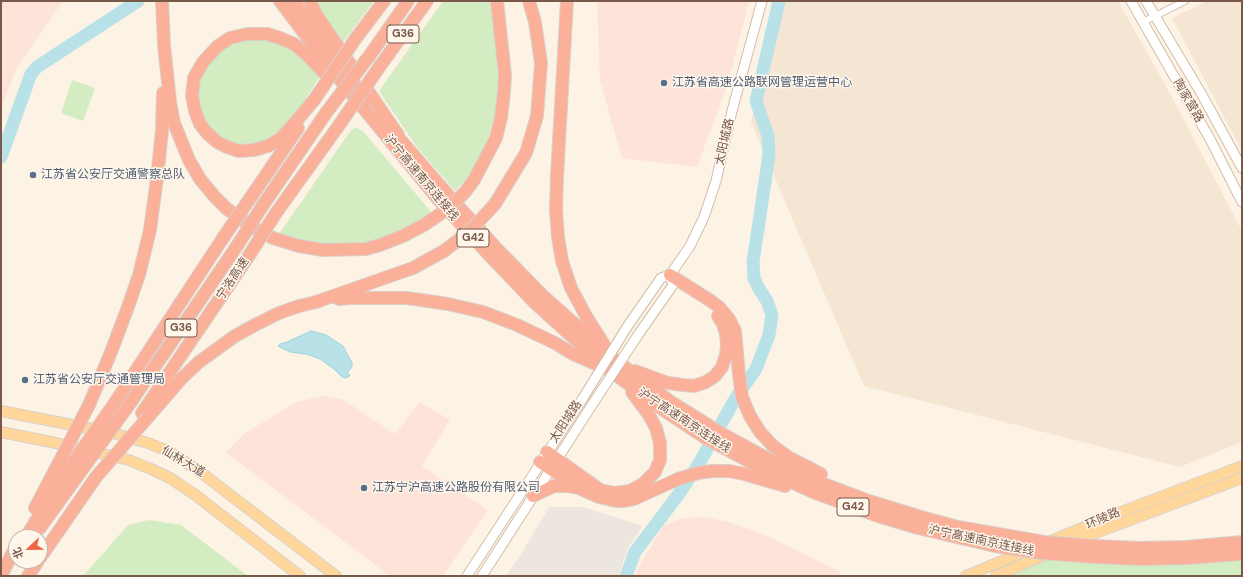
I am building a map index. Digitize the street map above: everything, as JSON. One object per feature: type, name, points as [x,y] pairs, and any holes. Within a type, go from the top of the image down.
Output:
[{"type":"highway","points":[[162,1],[164,46],[174,123],[189,160],[200,179],[226,208],[252,227],[273,238],[299,246],[323,250],[366,249],[403,236],[424,226],[449,208],[465,192],[474,180],[496,138],[501,118],[505,75],[497,1]]},
{"type":"highway","name":"沪宁高速南京连接线","points":[[280,1],[328,65],[438,199],[535,303],[614,365],[671,402],[707,432]]},
{"type":"highway","name":"沪宁高速南京连接线","points":[[294,1],[344,71],[448,195],[514,267],[614,365],[624,381],[665,411],[722,440],[816,481],[868,501],[958,527],[1041,554],[1095,552],[1140,548],[1186,547],[1242,542]]},
{"type":"highway","points":[[310,1],[317,16],[408,149]]},
{"type":"highway","name":"宁洛高速","points":[[39,529],[73,472],[126,409],[237,246],[263,205],[326,114],[408,1]]},
{"type":"highway","name":"宁洛高速","points":[[48,546],[96,477],[146,414],[276,213],[427,1]]},
{"type":"highway","points":[[146,414],[199,362],[235,336],[280,313],[413,268],[444,251],[470,231],[495,204],[526,153],[537,116],[541,63],[535,22],[529,1]]},
{"type":"highway","points":[[567,1],[557,176],[556,210],[558,237],[562,261],[571,288],[614,365]]},
{"type":"highway","points":[[32,529],[73,472],[112,407],[223,238],[293,136],[314,100],[382,3]]},
{"type":"highway","points":[[314,100],[293,126],[280,138],[268,146],[254,150],[239,151],[217,142],[207,133],[200,124],[195,111],[192,96],[194,78],[202,62],[218,46],[230,38],[247,34],[267,34],[280,38],[294,44],[319,67],[407,170],[438,199]]},
{"type":"highway","points":[[25,529],[89,404],[111,352],[138,275],[150,230],[158,178],[162,131],[164,46]]},
{"type":"highway","points":[[316,302],[351,298],[406,298],[448,304],[483,312],[517,325],[555,343],[573,354],[614,365],[668,383],[694,386],[706,382],[715,376],[722,367],[726,355],[726,334],[723,324],[716,314],[668,279]]},
{"type":"highway","points":[[668,279],[711,301],[719,307],[729,319],[735,331],[742,397],[750,416],[760,432],[772,445],[788,457],[853,490],[921,517]]},
{"type":"highway","points":[[552,455],[600,490],[615,493],[630,491],[643,484],[654,472],[660,460],[660,443],[656,428],[649,415],[624,381]]},
{"type":"highway","name":"沪宁高速南京连接线","points":[[722,440],[765,470],[813,492],[878,516],[918,528],[996,540]]},
{"type":"highway","points":[[540,462],[581,489]]},
{"type":"highway","points":[[533,496],[554,486],[568,486],[581,489],[607,500],[624,501],[634,499],[678,479],[698,473],[729,471],[744,474],[878,516]]},
{"type":"highway","name":"沪宁高速南京连接线","points":[[1095,552],[1141,559],[1188,558],[1242,554]]},
{"type":"highway","points":[[4,576],[8,566]]},
{"type":"main road","name":"仙林大道","points":[[1,411],[113,434],[148,443],[170,452],[205,475],[336,576]]},
{"type":"main road","name":"仙林大道","points":[[1,432],[129,460],[170,478],[194,494],[300,576]]},
{"type":"main road","name":"环陵路","points":[[966,576],[1121,512],[1242,466]]},
{"type":"main road","name":"环陵路","points":[[996,576],[1093,534],[1242,478]]},
{"type":"street","name":"太阳城路","points":[[467,576],[540,462],[552,455],[592,405],[638,335],[668,279],[690,246],[704,217],[716,181],[732,111],[762,1]]},
{"type":"street","name":"陶家营路","points":[[1131,1],[1210,139],[1242,202]]},
{"type":"street","name":"陶家营路","points":[[1146,1],[1201,93],[1242,168]]},
{"type":"street","points":[[1143,22],[1185,1]]},
{"type":"street","name":"太阳城路","points":[[482,576],[551,469],[552,455],[583,398],[627,327],[668,279]]},
{"type":"shaded area","points":[[1,1],[63,1],[16,69],[1,110]]},
{"type":"shaded area","name":"江苏省高速公路联网管理运营中心","points":[[597,1],[749,1],[727,86],[697,167],[622,158],[600,80]]},
{"type":"shaded area","points":[[780,1],[1118,1],[1172,97],[1242,231],[1242,442],[1180,467],[864,386],[751,122]]},
{"type":"shaded area","points":[[1207,1],[1242,1],[1242,151],[1172,18]]},
{"type":"shaded area","name":"江苏宁沪高速公路股份有限公司","points":[[322,396],[342,399],[395,434],[420,402],[450,420],[422,466],[488,510],[443,576],[390,576],[226,453],[244,434],[296,402]]},
{"type":"shaded area","points":[[549,507],[583,507],[643,526],[629,546],[618,576],[506,576]]},
{"type":"shaded area","points":[[705,517],[729,522],[765,535],[841,572],[838,576],[635,576],[639,566],[664,525],[684,518]]},
{"type":"green space","points":[[315,1],[374,1],[342,44]]},
{"type":"green space","points":[[443,1],[490,1],[498,78],[496,112],[488,139],[475,169],[455,191],[416,146],[379,91]]},
{"type":"green space","points":[[263,37],[293,49],[320,76],[301,106],[277,135],[262,143],[249,146],[233,145],[217,138],[206,125],[198,107],[197,95],[199,81],[212,57],[235,41]]},
{"type":"green space","points":[[72,80],[95,88],[83,121],[61,113]]},
{"type":"green space","points":[[355,127],[363,131],[432,213],[400,232],[374,241],[355,245],[334,245],[306,241],[279,234],[351,130]]},
{"type":"green space","points":[[149,520],[181,525],[248,576],[83,576],[128,525]]},
{"type":"green space","points":[[1242,539],[1242,576],[1008,576],[1037,561]]},
{"type":"water","points":[[311,331],[326,335],[343,346],[352,363],[352,367],[347,373],[350,375],[348,377],[345,378],[341,376],[320,359],[306,354],[290,352],[278,346]]},
{"type":"waterway","points":[[1,157],[31,74],[37,67],[138,1]]},
{"type":"waterway","points":[[626,576],[635,552],[681,491],[700,462],[735,399],[756,369],[769,335],[772,315],[767,301],[754,278],[753,262],[769,155],[768,136],[756,101],[779,1]]},
{"type":"place","name":"江苏省高速公路联网管理运营中心","points":[[664,83]]},
{"type":"place","name":"江苏省公安厅交通警察总队","points":[[33,175]]},
{"type":"place","name":"江苏省公安厅交通管理局","points":[[25,380]]},
{"type":"place","name":"江苏宁沪高速公路股份有限公司","points":[[364,488]]}]
